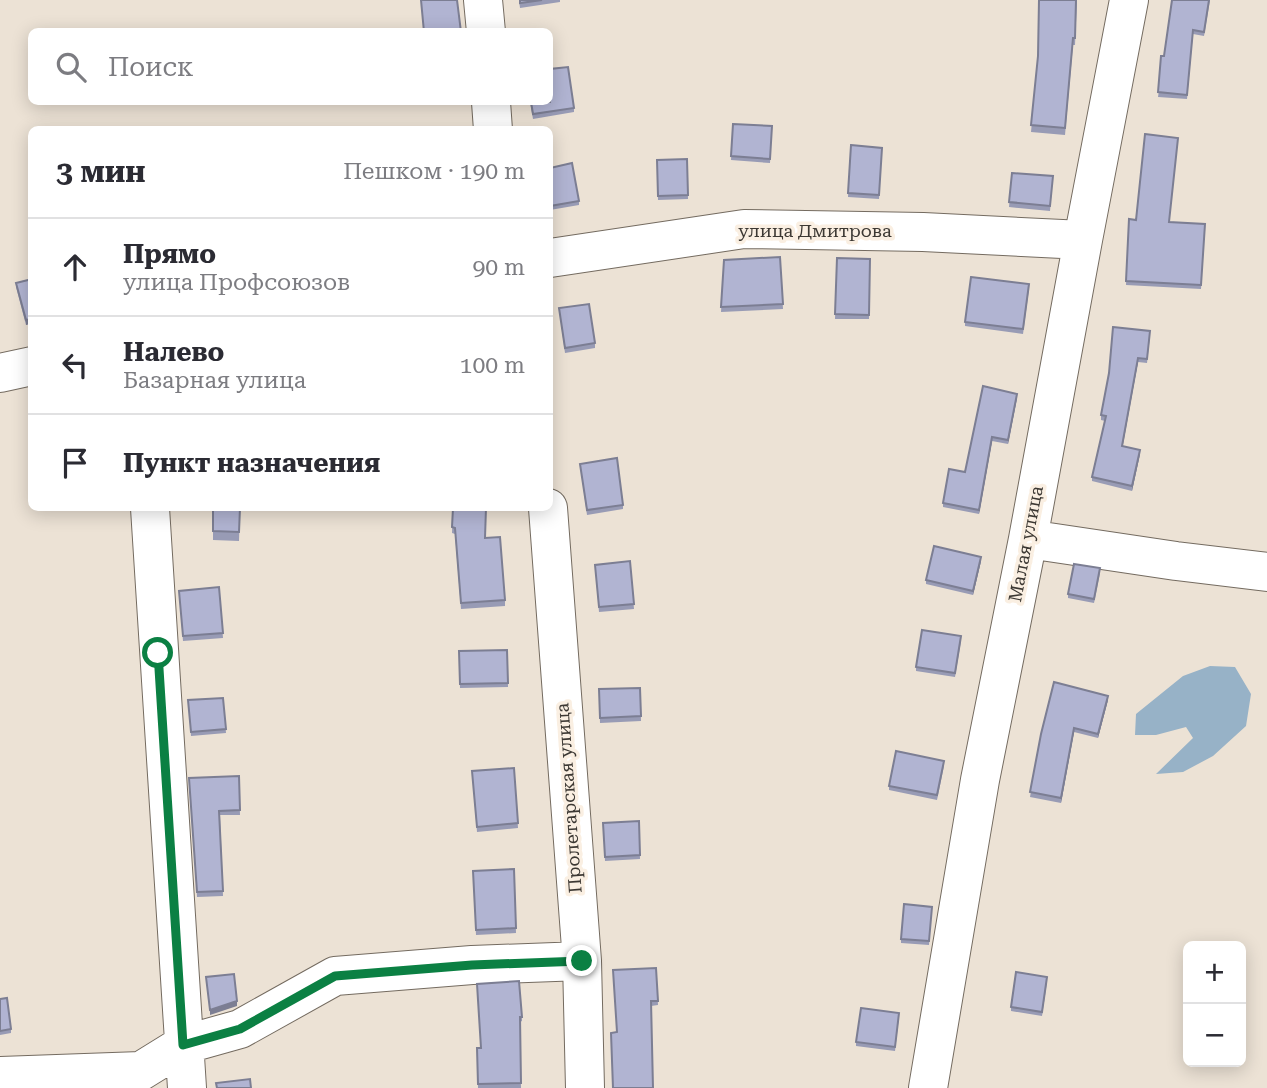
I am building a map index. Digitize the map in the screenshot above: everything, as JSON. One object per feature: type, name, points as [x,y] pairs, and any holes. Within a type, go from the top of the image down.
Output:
[{"type":"street","points":[[483,0],[486,28]]},
{"type":"street","name":"Малая улица","points":[[928,1088],[979,780],[1028,539],[1129,0]]},
{"type":"street","points":[[491,105],[493,126]]},
{"type":"street","name":"улица Дмитрова","points":[[553,258],[744,229],[923,232],[1083,240]]},
{"type":"street","points":[[0,373],[28,367]]},
{"type":"street","points":[[150,511],[187,1088]]},
{"type":"street","name":"Пролетарская улица","points":[[548,511],[582,961],[584,1088]]},
{"type":"street","points":[[1028,539],[1267,572]]},
{"type":"street","points":[[0,1076],[141,1071],[183,1045],[240,1029],[335,976],[472,965],[582,961]]},
{"type":"water","points":[[1210,666],[1235,667],[1251,694],[1246,726],[1213,756],[1183,772],[1156,774],[1193,738],[1186,727],[1156,735],[1135,735],[1136,714],[1183,676]]},
{"type":"building","points":[[421,0],[457,0],[460,28],[424,28]]},
{"type":"building","points":[[520,0],[542,0],[520,3]]},
{"type":"building","points":[[1039,0],[1076,0],[1075,38],[1065,128],[1031,125],[1038,56]]},
{"type":"building","points":[[1172,0],[1209,0],[1204,32],[1193,30],[1187,95],[1158,92],[1161,56],[1164,56]]},
{"type":"building","points":[[568,67],[574,108],[533,114],[532,105],[553,105],[553,69]]},
{"type":"building","points":[[733,124],[772,126],[770,159],[731,156]]},
{"type":"building","points":[[1145,134],[1178,138],[1169,222],[1205,224],[1201,285],[1126,281],[1129,219],[1136,220]]},
{"type":"building","points":[[851,145],[882,148],[879,195],[848,193]]},
{"type":"building","points":[[687,159],[688,195],[658,196],[657,160]]},
{"type":"building","points":[[572,163],[579,201],[553,205],[553,167]]},
{"type":"building","points":[[1012,173],[1053,176],[1050,206],[1009,202]]},
{"type":"building","points":[[780,257],[783,304],[721,307],[724,260]]},
{"type":"building","points":[[837,258],[870,259],[869,315],[835,314]]},
{"type":"building","points":[[971,277],[1029,284],[1023,329],[965,322]]},
{"type":"building","points":[[28,280],[28,320],[26,320],[16,283]]},
{"type":"building","points":[[589,304],[595,343],[565,348],[559,308]]},
{"type":"building","points":[[1113,327],[1150,331],[1147,359],[1138,358],[1122,446],[1140,450],[1132,486],[1092,477],[1106,416],[1101,415],[1109,373]]},
{"type":"building","points":[[983,386],[1017,394],[1008,440],[992,437],[979,510],[943,503],[949,469],[965,472]]},
{"type":"building","points":[[617,458],[623,505],[587,510],[580,464]]},
{"type":"building","points":[[213,511],[240,511],[239,532],[213,531]]},
{"type":"building","points":[[453,511],[486,511],[485,538],[500,537],[505,600],[461,603],[455,528],[452,527]]},
{"type":"building","points":[[934,546],[981,557],[973,591],[926,580]]},
{"type":"building","points":[[630,561],[634,604],[599,607],[595,565]]},
{"type":"building","points":[[1074,564],[1100,568],[1094,599],[1068,594]]},
{"type":"building","points":[[219,587],[223,633],[183,636],[179,591]]},
{"type":"building","points":[[922,630],[961,636],[955,673],[916,667]]},
{"type":"building","points":[[507,650],[508,683],[460,684],[459,651]]},
{"type":"building","points":[[1054,682],[1108,696],[1098,734],[1074,728],[1061,798],[1030,792]]},
{"type":"building","points":[[640,688],[641,716],[600,718],[599,689]]},
{"type":"building","points":[[223,698],[226,729],[191,732],[188,700]]},
{"type":"building","points":[[896,751],[944,761],[937,795],[889,786]]},
{"type":"building","points":[[514,768],[518,823],[477,827],[472,771]]},
{"type":"building","points":[[239,776],[240,810],[219,811],[223,891],[197,892],[189,778]]},
{"type":"building","points":[[639,821],[640,855],[605,857],[603,823]]},
{"type":"building","points":[[514,869],[516,928],[476,930],[473,871]]},
{"type":"building","points":[[904,904],[932,907],[929,941],[901,939]]},
{"type":"building","points":[[656,968],[658,1001],[651,1001],[653,1088],[613,1088],[611,1033],[617,1032],[613,970]]},
{"type":"building","points":[[1016,972],[1047,977],[1042,1012],[1011,1007]]},
{"type":"building","points":[[234,974],[237,1001],[210,1010],[206,977]]},
{"type":"building","points":[[519,981],[522,1017],[521,1083],[478,1084],[477,1048],[481,1048],[477,984]]},
{"type":"building","points":[[7,998],[11,1029],[0,1031],[0,999]]},
{"type":"building","points":[[861,1008],[899,1013],[895,1047],[856,1042]]},
{"type":"building","points":[[250,1079],[251,1088],[217,1088],[216,1083]]},
{"type":"route","points":[[158,653],[183,1045],[240,1029],[335,976],[472,965],[582,961]]}]
